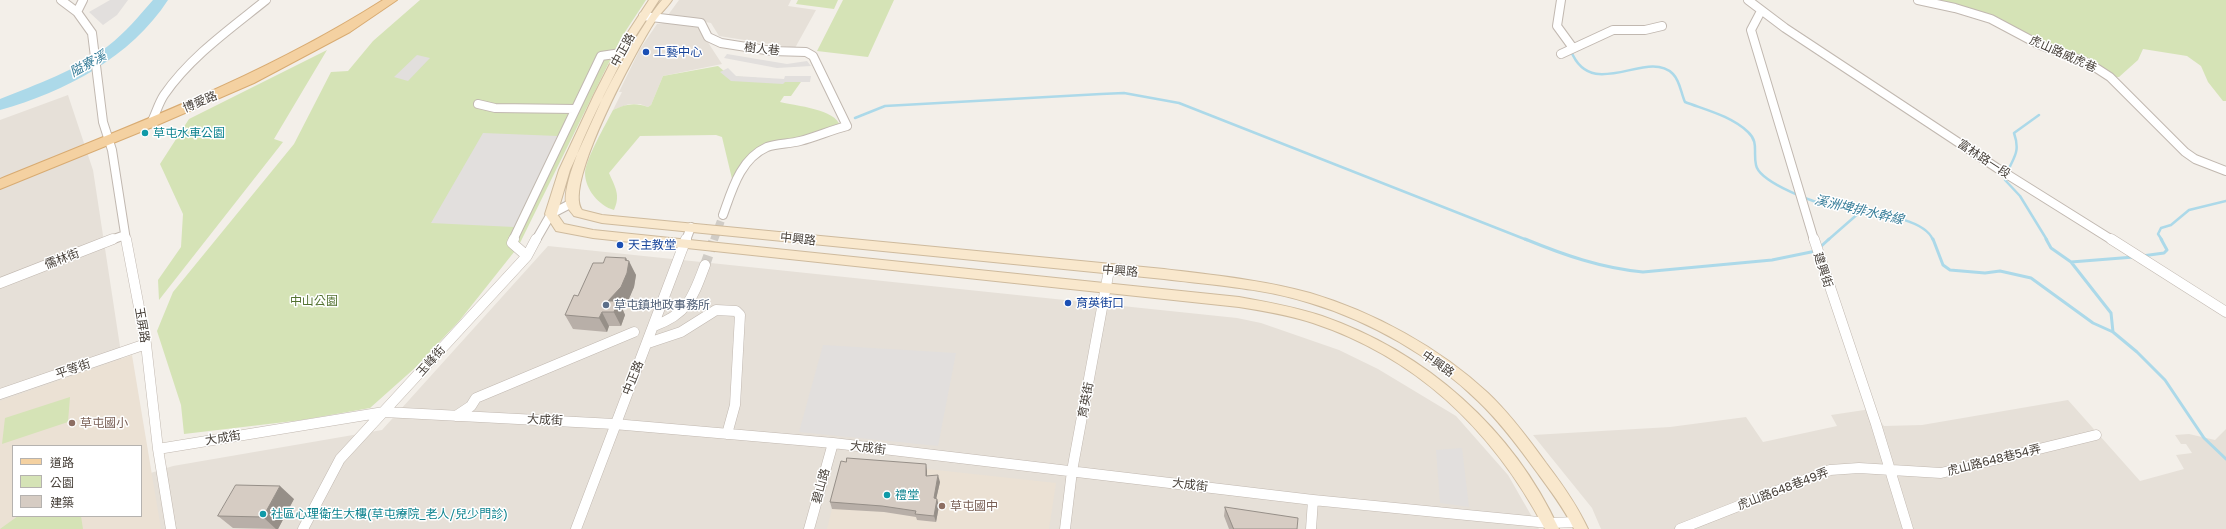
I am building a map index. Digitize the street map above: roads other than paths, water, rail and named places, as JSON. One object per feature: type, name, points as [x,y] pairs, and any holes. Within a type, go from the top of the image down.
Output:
[{"type":"main road","name":"博愛路","points":[[154,118],[250,72],[379,0]]},
{"type":"main road","name":"博愛路","points":[[0,177],[106,131],[154,118],[258,76],[335,35],[391,0]]},
{"type":"main road","name":"博愛路","points":[[0,184],[106,131]]},
{"type":"street","points":[[61,0],[77,12],[83,0]]},
{"type":"street","points":[[154,118],[163,96],[175,80],[266,0]]},
{"type":"street","name":"中正路","points":[[551,214],[558,184],[601,91],[626,54],[647,17],[654,0]]},
{"type":"street","name":"中正路","points":[[647,17],[667,0]]},
{"type":"street","points":[[1561,0],[1557,26],[1568,51],[1613,30],[1644,30],[1662,26]]},
{"type":"street","name":"富林路一段","points":[[1748,0],[1997,168],[2226,312]]},
{"type":"street","name":"虎山路威虎巷","points":[[1918,0],[1955,8],[1991,19],[2038,44],[2090,64],[2110,77],[2134,99],[2169,138],[2185,152],[2195,159],[2226,170]]},
{"type":"street","name":"建興街","points":[[1761,10],[1750,30],[1816,247],[1890,469],[1908,529]]},
{"type":"street","name":"玉屏路","points":[[77,12],[92,33],[106,131],[112,150],[125,235],[146,344],[158,449],[171,529]]},
{"type":"street","name":"樹人巷","points":[[647,17],[701,23],[708,38],[721,43],[772,51],[806,52],[817,60],[830,94],[848,126],[833,129],[801,141],[768,147],[752,156],[743,168],[736,182],[723,215]]},
{"type":"street","points":[[527,256],[512,243],[601,56],[626,54]]},
{"type":"street","name":"中正路","points":[[572,204],[574,180],[585,150],[626,54]]},
{"type":"street","points":[[478,104],[495,108],[575,110]]},
{"type":"street","points":[[551,214],[572,204]]},
{"type":"street","name":"中興路","points":[[572,204],[578,213],[602,219],[1172,275],[1270,290],[1311,299],[1376,325],[1423,353],[1473,388],[1504,419],[1526,446],[1554,484],[1580,525]]},
{"type":"street","name":"中興路","points":[[551,214],[560,228],[575,232],[1239,302],[1277,309],[1318,320],[1381,347],[1431,379],[1476,418],[1511,461],[1550,526]]},
{"type":"street","name":"玉峰街","points":[[303,529],[340,459],[527,256],[551,214]]},
{"type":"street","name":"中正路","points":[[576,529],[614,424],[648,343],[691,227]]},
{"type":"street","name":"儒林街","points":[[0,283],[125,235]]},
{"type":"street","points":[[654,326],[671,320],[690,304],[705,265]]},
{"type":"street","name":"育英街","points":[[1065,529],[1072,471],[1108,288],[1109,270]]},
{"type":"street","points":[[648,343],[681,332],[716,310],[736,311],[740,315],[735,405],[726,434]]},
{"type":"street","points":[[456,416],[471,406],[476,398],[634,332]]},
{"type":"street","name":"平等街","points":[[0,394],[146,344]]},
{"type":"street","name":"大成街","points":[[158,449],[384,412],[614,424],[833,443],[1313,500],[1550,526],[1580,525]]},
{"type":"street","name":"虎山路648巷54弄","points":[[1890,469],[1941,473],[2096,435]]},
{"type":"street","name":"碧山路","points":[[809,529],[833,443]]},
{"type":"street","name":"虎山路648巷49弄","points":[[1680,529],[1830,470],[1859,468],[1890,469]]},
{"type":"street","points":[[1311,529],[1313,500]]},
{"type":"waterway","name":"隘寮溪","points":[[0,105],[54,84],[93,64],[128,37],[161,0]]},
{"type":"waterway","name":"溪洲埤排水幹線","points":[[1571,51],[1580,66],[1592,73],[1606,74],[1649,67],[1662,68],[1673,74],[1679,84],[1685,102],[1726,118],[1741,126],[1748,132],[1755,143],[1756,165],[1759,171],[1773,183],[1819,203],[1882,215],[1914,224],[1926,231],[1933,240]]},
{"type":"waterway","points":[[855,118],[885,106],[1124,93],[1179,103],[1527,240]]},
{"type":"waterway","points":[[2039,115],[2014,133],[2017,147],[2005,180],[2020,196],[2047,240]]},
{"type":"waterway","points":[[2162,240],[2158,234],[2161,228],[2171,225],[2189,210],[2226,201]]},
{"type":"waterway","points":[[1828,240],[1860,212]]},
{"type":"waterway","points":[[1525,239],[1597,264],[1643,272],[1772,260],[1816,251],[1829,239]]},
{"type":"waterway","name":"溪洲埤排水幹線","points":[[1933,239],[1943,265],[1950,270],[1985,273],[2000,271],[2031,278],[2093,323],[2113,332]]},
{"type":"waterway","points":[[2046,239],[2051,248],[2071,262]]},
{"type":"waterway","points":[[2142,256],[2164,253],[2167,250],[2161,239]]},
{"type":"waterway","points":[[2071,262],[2134,257]]},
{"type":"waterway","points":[[2071,262],[2111,313],[2113,332]]},
{"type":"waterway","name":"溪洲埤排水幹線","points":[[2113,332],[2137,352],[2165,380],[2204,438],[2226,459]]},
{"type":"tunnel","points":[[714,240],[723,215]]},
{"type":"tunnel","points":[[705,265],[714,239]]},
{"type":"place","name":"工藝中心","points":[[646,52]]},
{"type":"place","name":"草屯水車公園","points":[[145,133]]},
{"type":"place","name":"天主教堂","points":[[620,245]]},
{"type":"place","name":"育英街口","points":[[1068,303]]},
{"type":"place","name":"草屯鎮地政事務所","points":[[606,305]]},
{"type":"place","name":"草屯國小","points":[[72,423]]},
{"type":"place","name":"禮堂","points":[[887,495]]},
{"type":"place","name":"草屯國中","points":[[942,506]]},
{"type":"place","name":"社區心理衛生大樓(草屯療院_老人/兒少門診)","points":[[263,514]]},
{"type":"park label","name":"中山公園","points":[[314,301]]}]
